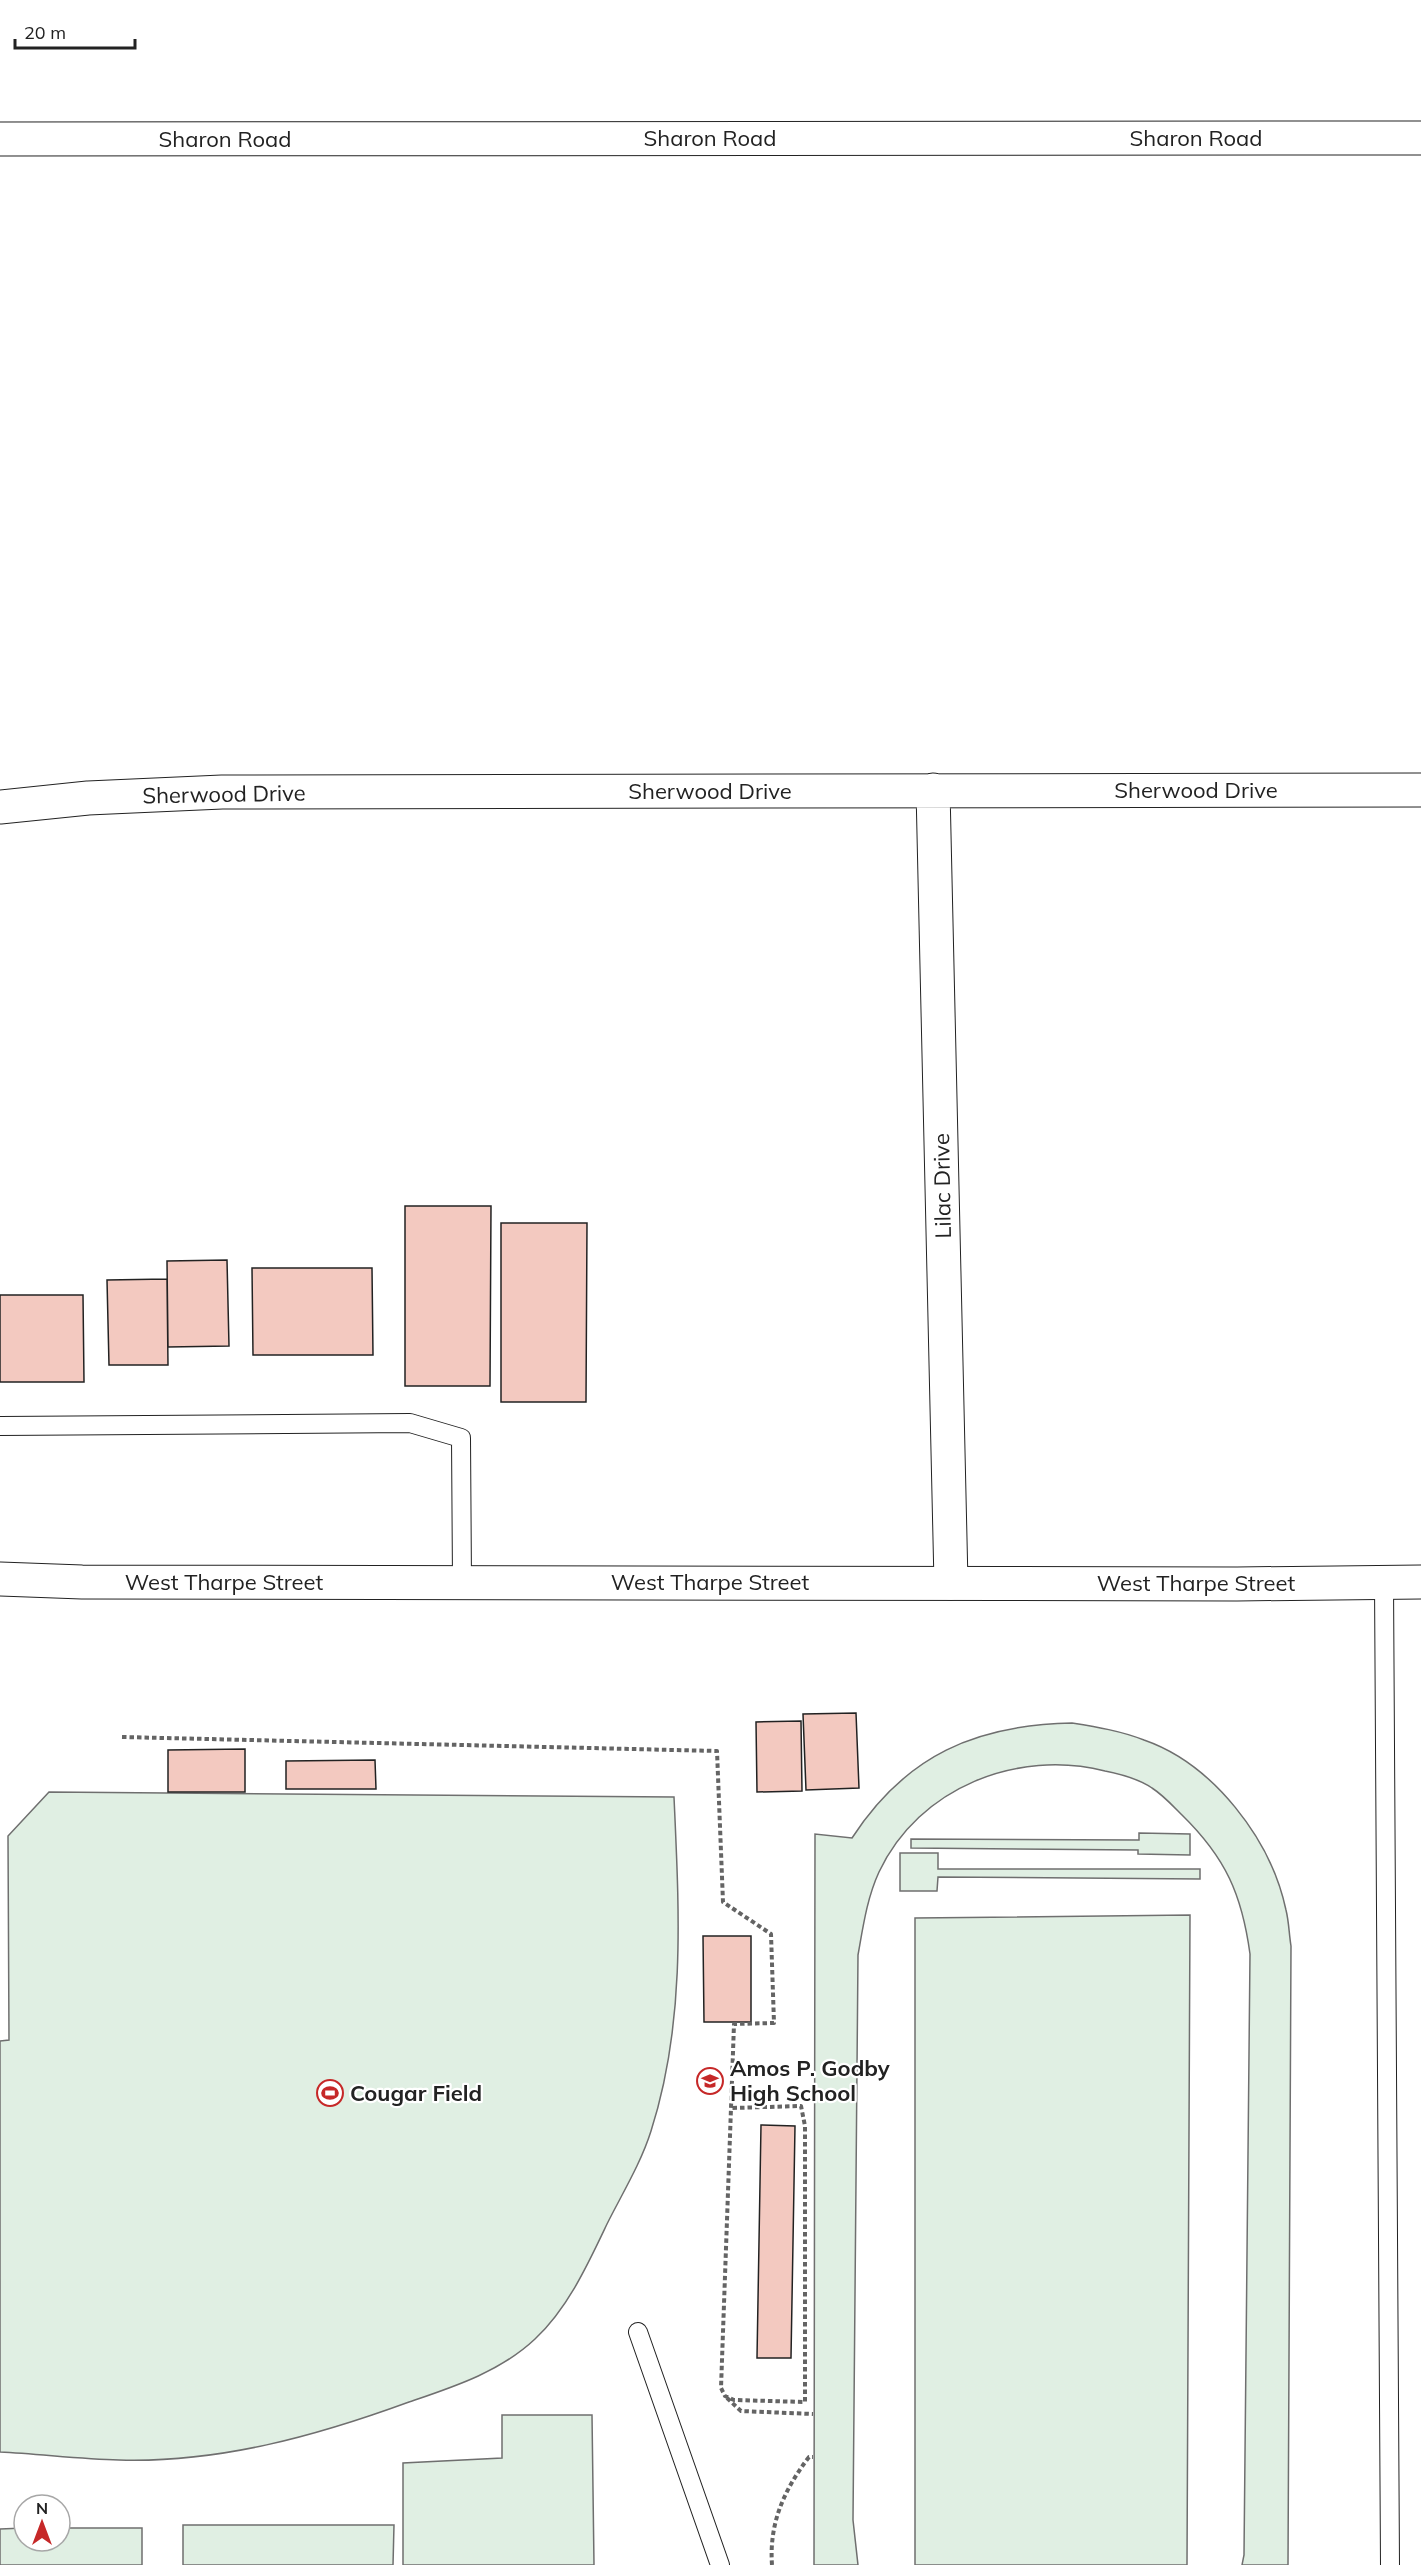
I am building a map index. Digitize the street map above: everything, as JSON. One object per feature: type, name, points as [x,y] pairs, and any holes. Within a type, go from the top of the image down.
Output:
[{"type":"street","name":"Sharon Road","points":[[0,139],[1421,138]]},
{"type":"street","name":"Lilac Drive","points":[[933,790],[951,1583]]},
{"type":"street","name":"Sherwood Drive","points":[[0,807],[88,798],[222,792],[1421,790]]},
{"type":"street","name":"West Tharpe Street","points":[[0,1579],[93,1582],[1421,1582]]},
{"type":"lane","points":[[0,1426],[410,1423],[461,1438],[462,1582]]},
{"type":"lane","points":[[1384,1582],[1390,2565]]},
{"type":"lane","points":[[638,2332],[720,2565]]},
{"type":"path","points":[[122,1737],[717,1751],[723,1902],[771,1934],[774,2023],[734,2024],[721,2388],[725,2396],[741,2411],[813,2414]]},
{"type":"path","points":[[725,2396],[734,2400],[804,2402],[805,2126],[801,2106],[732,2108]]},
{"type":"path","points":[[772,2565],[771,2546],[777,2510],[791,2482],[809,2457],[813,2457]]},
{"type":"green space","points":[[1072,1723],[1118,1732],[1169,1751],[1215,1786],[1253,1831],[1278,1883],[1286,1910],[1291,1946],[1288,2565],[1242,2565],[1244,2555],[1250,1954],[1237,1895],[1221,1862],[1197,1831],[1164,1797],[1147,1785],[1129,1777],[1105,1771],[1072,1766],[1039,1766],[1006,1771],[974,1781],[945,1797],[919,1817],[897,1842],[879,1872],[871,1892],[858,1955],[853,2520],[858,2565],[814,2565],[815,1834],[852,1838],[873,1809],[896,1785],[920,1766],[946,1750],[974,1738],[1005,1730]]},
{"type":"green space","name":"Cougar Field","points":[[49,1792],[674,1797],[678,1965],[670,2049],[662,2090],[642,2155],[585,2270],[558,2314],[535,2339],[507,2361],[459,2384],[339,2426],[267,2445],[193,2457],[156,2460],[119,2460],[0,2452],[0,2041],[9,2040],[8,1836]]},
{"type":"green space","points":[[1139,1833],[1190,1834],[1190,1855],[1138,1854],[1138,1850],[911,1848],[911,1839],[1139,1840]]},
{"type":"green space","points":[[900,1853],[938,1853],[938,1869],[1200,1869],[1200,1879],[938,1877],[937,1891],[900,1891]]},
{"type":"green space","points":[[1190,1915],[1187,2565],[915,2565],[915,1918]]},
{"type":"green space","points":[[502,2415],[592,2415],[594,2565],[403,2565],[403,2463],[502,2458]]},
{"type":"green space","points":[[183,2525],[394,2525],[393,2565],[183,2565]]},
{"type":"green space","points":[[12,2528],[12,2553],[72,2553],[72,2528],[142,2528],[142,2565],[0,2565],[0,2529]]},
{"type":"building","points":[[405,1206],[491,1206],[490,1386],[405,1386]]},
{"type":"building","points":[[501,1223],[587,1223],[586,1402],[501,1402]]},
{"type":"building","points":[[227,1260],[229,1346],[168,1347],[167,1261]]},
{"type":"building","points":[[252,1268],[372,1268],[373,1355],[253,1355]]},
{"type":"building","points":[[167,1279],[168,1365],[109,1365],[107,1280]]},
{"type":"building","points":[[0,1295],[83,1295],[84,1382],[0,1382]]},
{"type":"building","points":[[856,1713],[859,1788],[806,1790],[803,1714]]},
{"type":"building","points":[[801,1721],[802,1791],[757,1792],[756,1722]]},
{"type":"building","points":[[245,1749],[245,1792],[168,1792],[168,1750]]},
{"type":"building","points":[[375,1760],[376,1789],[286,1789],[286,1761]]},
{"type":"building","points":[[703,1936],[751,1936],[751,2022],[704,2022]]},
{"type":"building","points":[[761,2125],[795,2126],[791,2358],[757,2358]]},
{"type":"place","name":"Amos P. Godby High School","points":[[710,2081]]},
{"type":"place","name":"Cougar Field","points":[[330,2093]]}]
